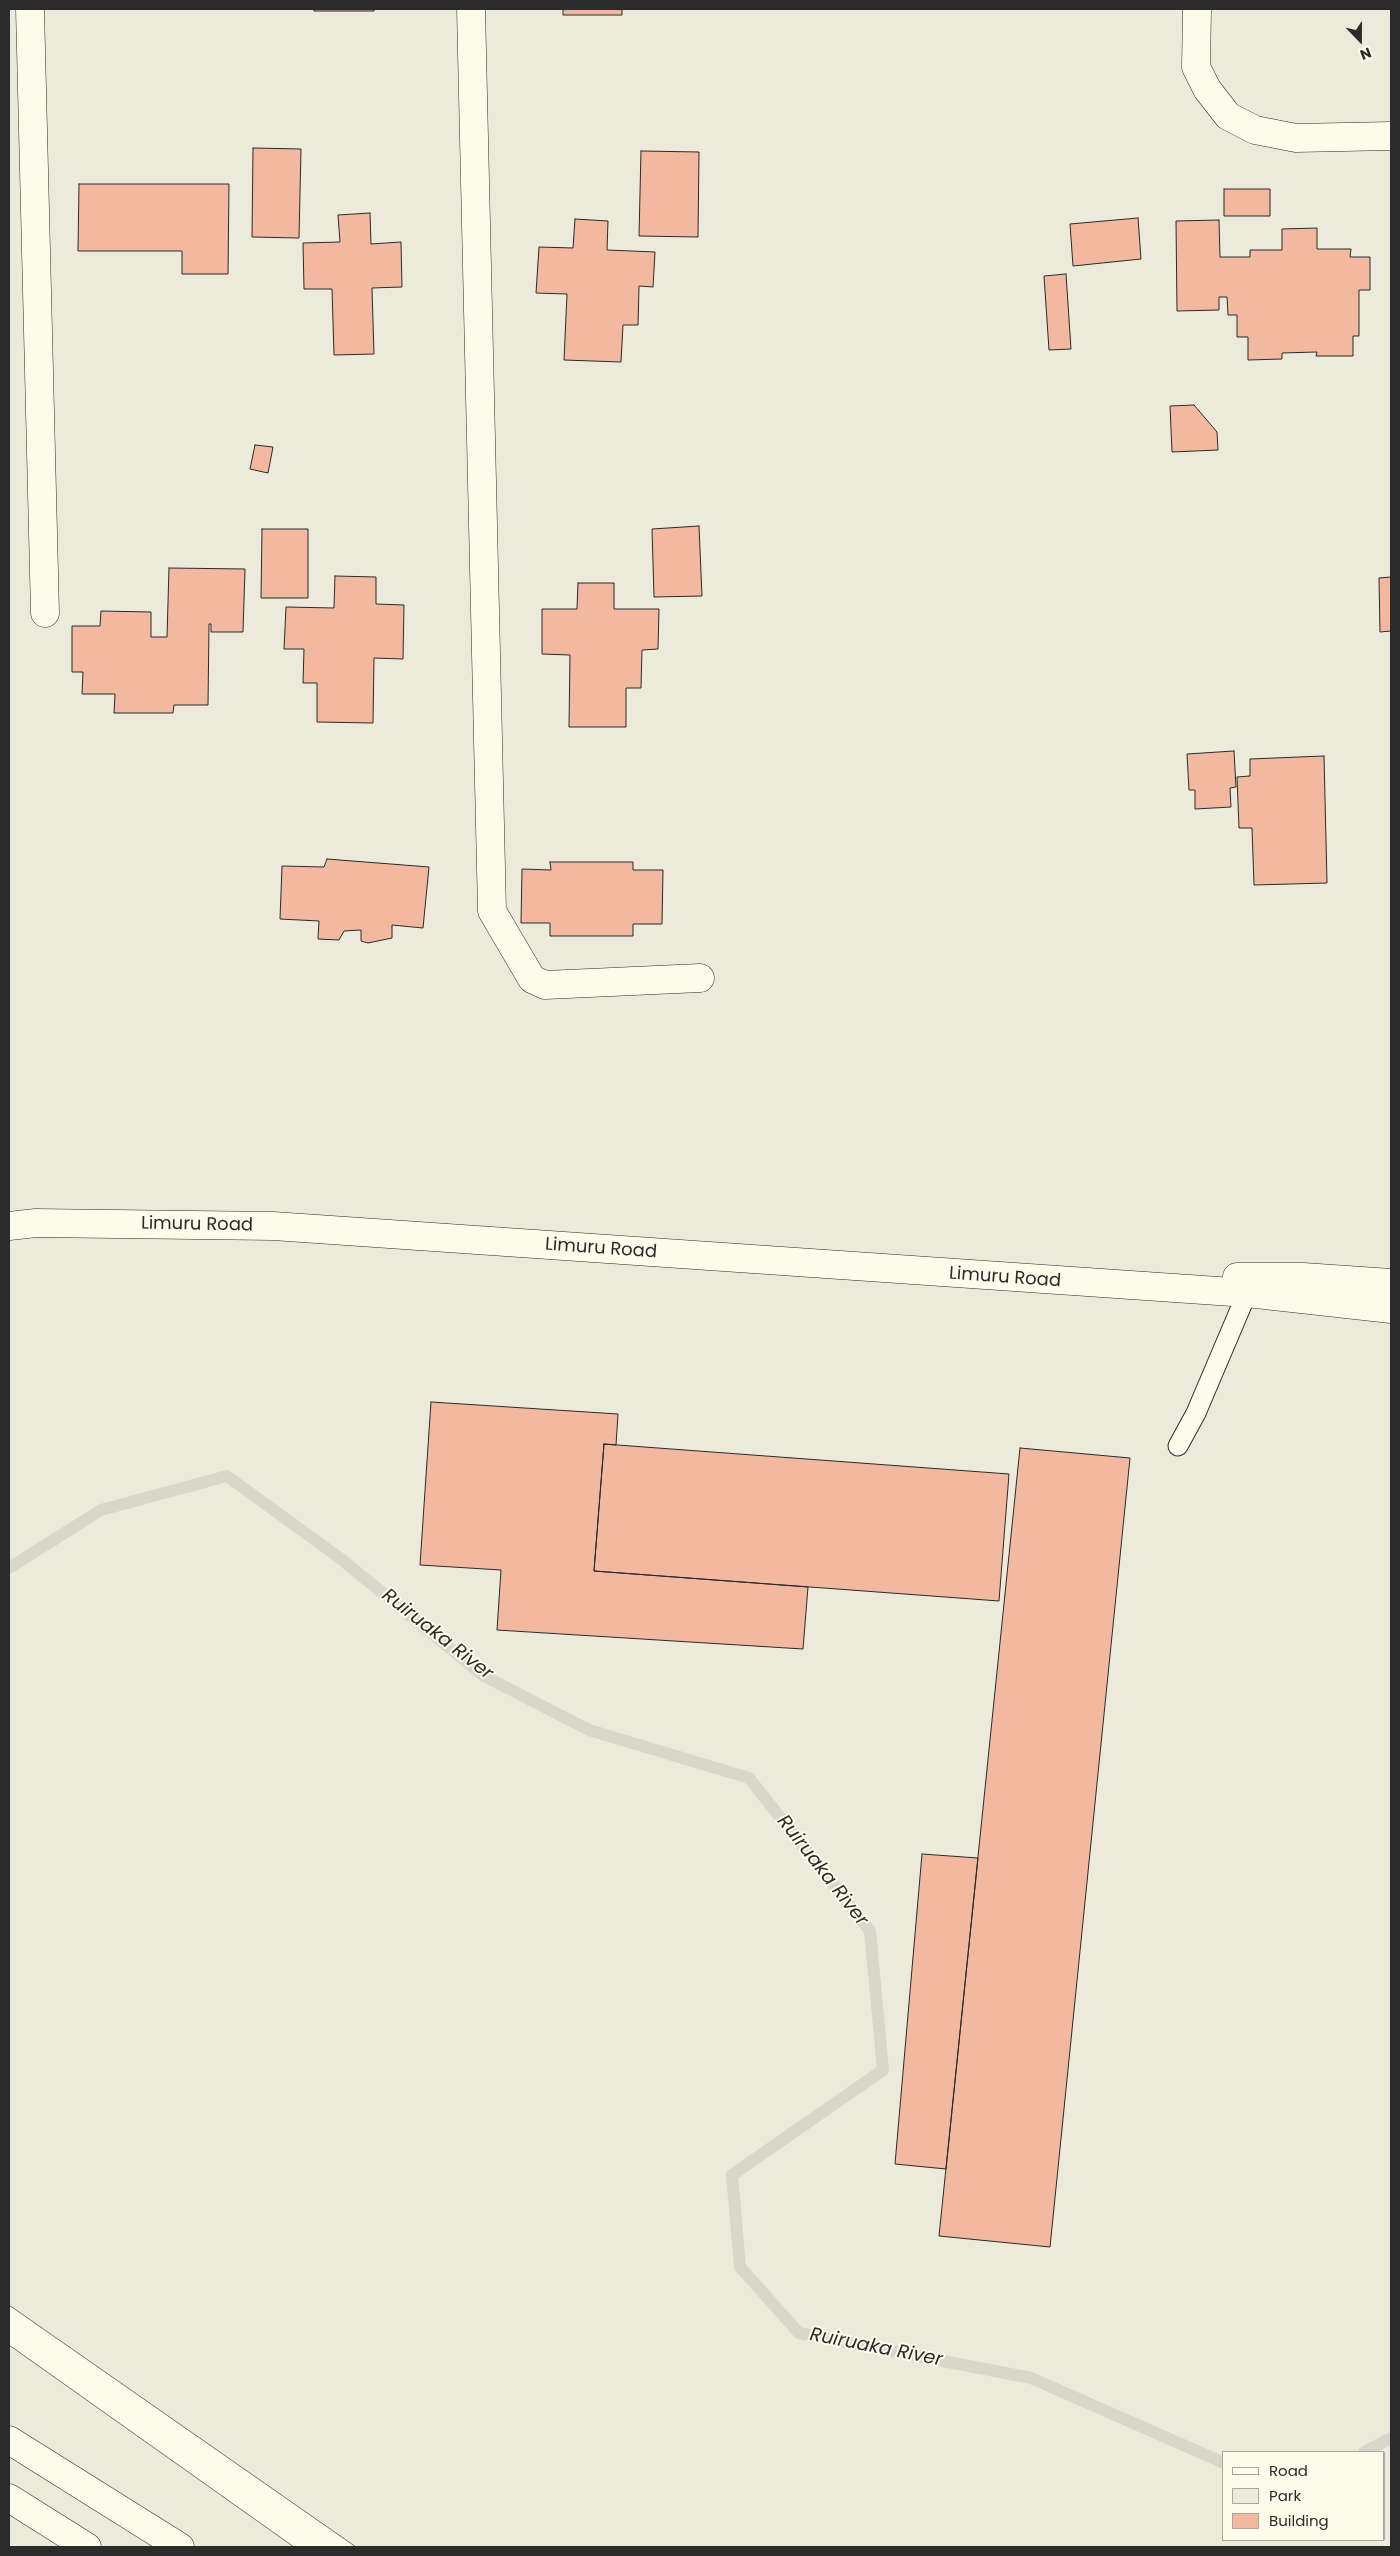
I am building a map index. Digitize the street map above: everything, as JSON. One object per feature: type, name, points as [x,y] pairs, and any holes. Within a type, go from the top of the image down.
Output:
[{"type":"street","points":[[30,9],[45,613]]},
{"type":"street","points":[[472,9],[492,911],[532,979],[545,986],[700,978]]},
{"type":"street","points":[[1197,9],[1196,67],[1207,89],[1228,116],[1255,130],[1296,138],[1391,136]]},
{"type":"street","name":"Limuru Road","points":[[9,1226],[36,1223],[273,1226],[1192,1291],[1247,1293],[1391,1309]]},
{"type":"street","name":"Limuru Road","points":[[1192,1291],[1218,1281],[1240,1277],[1303,1277],[1391,1283]]},
{"type":"street","points":[[9,2440],[180,2547]]},
{"type":"street","points":[[9,2498],[86,2547]]},
{"type":"lane","points":[[1178,1446],[1196,1413],[1247,1293]]},
{"type":"green space","points":[[9,9],[1391,9],[1391,2547],[356,2547],[9,2305]]},
{"type":"green space","points":[[9,2345],[294,2547],[9,2547]]},
{"type":"building","points":[[314,9],[374,9],[374,11],[314,11]]},
{"type":"building","points":[[563,9],[622,9],[622,15],[563,15]]},
{"type":"building","points":[[253,148],[301,149],[299,238],[252,237]]},
{"type":"building","points":[[641,151],[699,152],[698,237],[639,236]]},
{"type":"building","points":[[79,184],[229,184],[228,274],[182,274],[182,251],[78,251]]},
{"type":"building","points":[[1224,189],[1270,189],[1270,216],[1224,216]]},
{"type":"building","points":[[370,213],[371,244],[401,242],[402,287],[372,288],[374,354],[334,355],[332,289],[304,289],[303,243],[340,242],[338,215]]},
{"type":"building","points":[[1138,218],[1141,259],[1073,266],[1070,224]]},
{"type":"building","points":[[575,219],[608,221],[607,250],[655,252],[653,287],[639,286],[638,325],[623,325],[621,362],[564,360],[567,294],[536,293],[539,247],[573,248]]},
{"type":"building","points":[[1219,220],[1220,257],[1250,257],[1250,250],[1282,250],[1282,229],[1317,228],[1317,249],[1351,249],[1350,257],[1370,257],[1370,290],[1359,290],[1359,336],[1353,336],[1353,356],[1316,356],[1317,352],[1282,353],[1282,359],[1248,360],[1248,337],[1237,337],[1237,315],[1228,315],[1227,297],[1219,297],[1219,310],[1177,311],[1176,221]]},
{"type":"building","points":[[1066,274],[1071,349],[1049,350],[1044,276]]},
{"type":"building","points":[[1194,405],[1217,432],[1218,450],[1172,452],[1170,406]]},
{"type":"building","points":[[255,445],[273,447],[268,473],[250,469]]},
{"type":"building","points":[[699,526],[702,596],[654,597],[652,529]]},
{"type":"building","points":[[262,529],[308,529],[308,598],[261,598]]},
{"type":"building","points":[[169,568],[245,569],[243,632],[211,632],[211,624],[209,624],[208,705],[174,705],[173,713],[114,713],[115,694],[82,694],[83,672],[72,672],[72,626],[100,626],[101,611],[151,612],[151,637],[167,637]]},
{"type":"building","points":[[335,576],[376,577],[376,604],[404,605],[403,659],[374,658],[373,723],[317,722],[317,683],[303,683],[304,649],[284,649],[286,607],[334,608]]},
{"type":"building","points":[[1391,577],[1391,631],[1380,632],[1379,578]]},
{"type":"building","points":[[578,583],[614,583],[614,609],[659,609],[658,649],[642,650],[641,688],[626,688],[626,727],[569,727],[570,655],[542,654],[542,609],[577,609]]},
{"type":"building","points":[[1234,751],[1236,787],[1230,788],[1231,807],[1195,809],[1195,790],[1189,790],[1187,754]]},
{"type":"building","points":[[1324,756],[1327,883],[1254,885],[1252,828],[1239,828],[1237,777],[1250,776],[1250,759]]},
{"type":"building","points":[[327,859],[429,867],[423,928],[392,925],[392,938],[368,943],[361,941],[361,930],[344,931],[339,940],[318,939],[319,921],[280,919],[282,866],[324,867]]},
{"type":"building","points":[[550,862],[633,862],[633,870],[663,870],[662,924],[633,924],[633,936],[550,936],[550,923],[521,923],[522,869],[551,870]]},
{"type":"building","points":[[431,1402],[618,1414],[616,1445],[604,1444],[594,1571],[808,1587],[803,1649],[497,1630],[501,1570],[420,1565]]},
{"type":"building","points":[[604,1444],[1009,1474],[999,1601],[594,1571]]},
{"type":"building","points":[[1020,1448],[1130,1458],[1050,2247],[939,2236]]},
{"type":"building","points":[[922,1854],[978,1858],[946,2169],[895,2164]]},
{"type":"waterway","name":"Ruiruaka River","points":[[9,1568],[101,1510],[227,1476],[341,1559],[484,1676],[589,1730],[749,1778],[870,1931],[883,2070],[732,2175],[740,2267],[799,2333],[1031,2378],[1222,2462]]},
{"type":"waterway","name":"Ruiruaka River","points":[[1366,2451],[1391,2438]]}]
